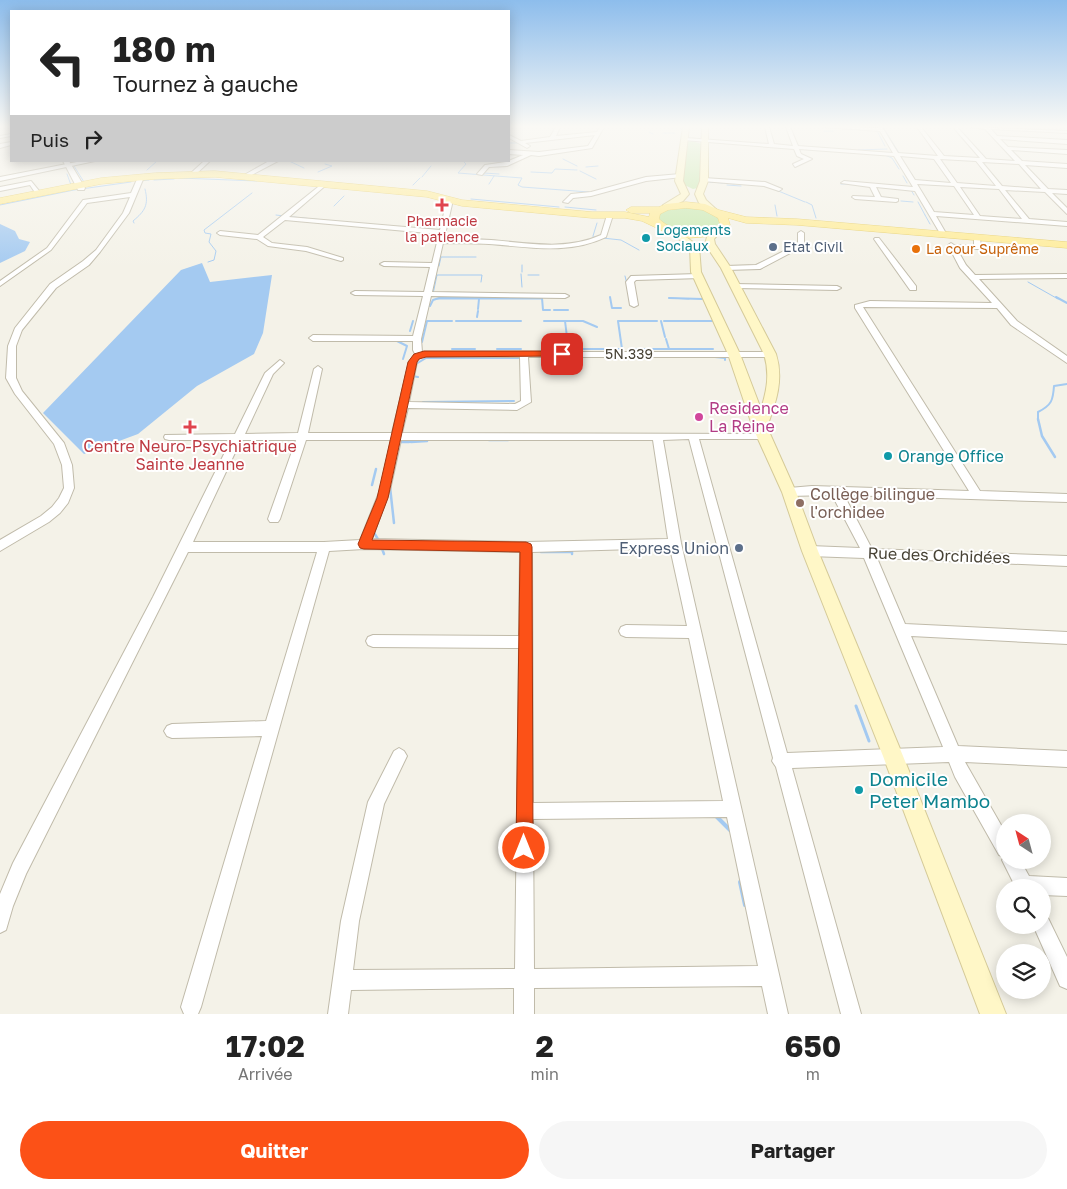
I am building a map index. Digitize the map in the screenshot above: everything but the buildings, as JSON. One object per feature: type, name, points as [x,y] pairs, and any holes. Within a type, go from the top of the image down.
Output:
[{"type":"main road","points":[[0,202],[80,186],[140,178],[189,174]]},
{"type":"main road","points":[[198,174],[427,194],[459,194],[566,202],[632,210],[686,205],[746,220],[797,222],[1067,246]]},
{"type":"main road","points":[[704,174],[700,198],[725,221],[709,242],[726,268],[770,354],[774,368],[775,381],[773,392],[762,432]]},
{"type":"main road","points":[[155,177],[226,176]]},
{"type":"main road","points":[[657,224],[653,216],[685,194],[679,181],[680,176]]},
{"type":"main road","points":[[0,202],[80,186]]},
{"type":"main road","points":[[427,194],[450,200],[519,208],[637,216],[671,231],[694,246],[694,261],[698,276],[734,354],[762,432],[789,492],[810,551],[893,756],[993,1014]]},
{"type":"main road","points":[[671,231],[696,234],[720,229],[750,227],[951,246]]},
{"type":"main road","points":[[944,235],[951,246]]},
{"type":"street","points":[[0,178],[14,174]]},
{"type":"street","points":[[73,174],[80,186]]},
{"type":"street","points":[[242,178],[249,174]]},
{"type":"street","points":[[908,174],[944,235]]},
{"type":"street","points":[[949,174],[978,217]]},
{"type":"street","points":[[991,174],[1027,221]]},
{"type":"street","points":[[1032,174],[1067,212]]},
{"type":"street","points":[[566,202],[571,196],[591,194],[638,180],[663,175],[680,176]]},
{"type":"street","points":[[0,546],[45,519],[56,510],[64,500],[69,488],[67,465],[59,443],[18,392],[11,378],[12,346],[18,330],[53,286],[86,263],[98,251],[126,213],[140,178]]},
{"type":"street","points":[[704,180],[768,185],[779,189]]},
{"type":"street","points":[[912,182],[1067,192]]},
{"type":"street","points":[[0,189],[32,183],[38,193]]},
{"type":"street","points":[[844,183],[917,189]]},
{"type":"street","points":[[259,236],[284,218],[323,185]]},
{"type":"street","points":[[872,185],[879,199]]},
{"type":"street","points":[[0,284],[49,249],[85,201],[132,195]]},
{"type":"street","points":[[855,197],[896,200]]},
{"type":"street","points":[[364,544],[383,498],[413,362],[420,354],[417,350],[417,338],[450,200]]},
{"type":"street","points":[[932,214],[1067,224]]},
{"type":"street","points":[[440,241],[478,241],[551,246],[579,244],[604,236],[610,215]]},
{"type":"street","points":[[284,218],[441,232]]},
{"type":"street","points":[[220,233],[259,236],[270,244],[307,249],[341,259]]},
{"type":"street","points":[[726,268],[756,267],[796,247],[802,246],[801,233]]},
{"type":"street","points":[[951,246],[976,248],[978,247],[977,238]]},
{"type":"street","points":[[877,239],[913,288]]},
{"type":"street","points":[[951,246],[963,266],[1014,323],[1036,336],[1067,360]]},
{"type":"street","points":[[384,264],[434,265]]},
{"type":"street","points":[[634,306],[630,282],[634,278],[698,276]]},
{"type":"street","points":[[973,277],[1067,276]]},
{"type":"street","points":[[735,286],[837,288]]},
{"type":"street","points":[[355,293],[565,296]]},
{"type":"street","points":[[977,495],[859,308],[859,305],[870,303],[999,306]]},
{"type":"street","points":[[313,338],[417,338]]},
{"type":"street","name":"5N.339","points":[[420,354],[770,354]]},
{"type":"street","points":[[404,405],[517,407],[522,405],[526,402],[524,354]]},
{"type":"street","points":[[0,924],[4,906],[19,869],[158,601],[269,373],[280,363]]},
{"type":"street","points":[[274,519],[302,438],[318,369]]},
{"type":"street","points":[[169,437],[693,436],[762,432]]},
{"type":"street","points":[[657,436],[676,543],[778,1014]]},
{"type":"street","points":[[693,436],[780,761],[851,1014]]},
{"type":"street","points":[[836,491],[868,552],[903,630],[960,771],[996,833]]},
{"type":"street","points":[[789,492],[836,491],[1067,498]]},
{"type":"street","points":[[184,547],[324,547],[364,544],[526,547],[676,543]]},
{"type":"street","points":[[191,1007],[324,547]]},
{"type":"street","points":[[524,1014],[526,547]]},
{"type":"street","name":"Rue des Orchidées","points":[[810,551],[1067,561]]},
{"type":"street","points":[[903,630],[1067,638]]},
{"type":"street","points":[[626,631],[695,632]]},
{"type":"street","points":[[373,641],[526,642]]},
{"type":"street","points":[[172,732],[272,728]]},
{"type":"street","points":[[780,761],[954,754],[1067,759]]},
{"type":"street","points":[[338,1014],[344,980],[350,921],[376,802],[399,756]]},
{"type":"street","points":[[525,811],[733,809]]},
{"type":"street","points":[[1051,887],[1067,887]]},
{"type":"street","points":[[1047,934],[1067,979]]},
{"type":"street","points":[[344,980],[769,976]]},
{"type":"green space","points":[[681,174],[703,174],[702,187],[693,189],[680,183]]},
{"type":"green space","points":[[673,207],[701,208],[719,218],[719,224],[712,228],[695,232],[677,231],[669,228],[658,216],[663,211]]},
{"type":"water","points":[[0,224],[15,231],[19,239],[30,242],[25,251],[0,263]]},
{"type":"water","points":[[202,263],[210,282],[272,275],[263,333],[254,354],[197,386],[138,434],[84,454],[43,413],[181,270]]},
{"type":"waterway","points":[[67,174],[71,185]]},
{"type":"waterway","points":[[79,174],[84,182]]},
{"type":"waterway","points":[[475,174],[522,178],[518,185],[522,187],[589,192]]},
{"type":"waterway","points":[[587,174],[596,179]]},
{"type":"waterway","points":[[489,184],[494,176]]},
{"type":"waterway","points":[[903,176],[907,183]]},
{"type":"waterway","points":[[179,178],[257,181]]},
{"type":"waterway","points":[[413,185],[420,178]]},
{"type":"waterway","points":[[154,180],[174,179]]},
{"type":"waterway","points":[[140,181],[149,180]]},
{"type":"waterway","points":[[0,205],[74,190],[131,182]]},
{"type":"waterway","points":[[710,182],[723,183]]},
{"type":"waterway","points":[[724,183],[734,184]]},
{"type":"waterway","points":[[841,184],[851,184]]},
{"type":"waterway","points":[[727,185],[741,186]]},
{"type":"waterway","points":[[134,223],[133,221],[146,204],[145,189]]},
{"type":"waterway","points":[[776,190],[805,202]]},
{"type":"waterway","points":[[911,190],[914,195]]},
{"type":"waterway","points":[[208,262],[214,260],[216,251],[209,242],[211,234],[205,233],[204,230],[252,193]]},
{"type":"waterway","points":[[334,206],[344,196]]},
{"type":"waterway","points":[[471,199],[559,207]]},
{"type":"waterway","points":[[901,201],[913,202]]},
{"type":"waterway","points":[[806,202],[812,205],[816,218]]},
{"type":"waterway","points":[[918,202],[930,224]]},
{"type":"waterway","points":[[775,205],[777,216]]},
{"type":"waterway","points":[[565,207],[596,210]]},
{"type":"waterway","points":[[276,215],[284,216]]},
{"type":"waterway","points":[[293,217],[323,220]]},
{"type":"waterway","points":[[451,219],[456,219]]},
{"type":"waterway","points":[[593,236],[597,223]]},
{"type":"waterway","points":[[413,228],[429,228]]},
{"type":"waterway","points":[[593,237],[621,240],[639,250]]},
{"type":"waterway","points":[[796,243],[798,251]]},
{"type":"waterway","points":[[439,266],[441,257],[476,257]]},
{"type":"waterway","points":[[522,265],[522,272]]},
{"type":"waterway","points":[[521,274],[522,287]]},
{"type":"waterway","points":[[433,294],[437,275],[482,275],[481,282]]},
{"type":"waterway","points":[[528,275],[539,275]]},
{"type":"waterway","points":[[625,276],[627,284]]},
{"type":"waterway","points":[[1028,282],[1058,299]]},
{"type":"waterway","points":[[610,297],[612,308],[621,308]]},
{"type":"waterway","points":[[1056,297],[1067,303]]},
{"type":"waterway","points":[[430,306],[433,300],[439,298],[542,298],[543,310],[550,310]]},
{"type":"waterway","points":[[689,299],[669,298],[702,299]]},
{"type":"waterway","points":[[437,299],[479,299]]},
{"type":"waterway","points":[[478,309],[479,299]]},
{"type":"waterway","points":[[479,299],[542,299]]},
{"type":"waterway","points":[[554,310],[568,310]]},
{"type":"waterway","points":[[477,317],[478,311]]},
{"type":"waterway","points":[[410,331],[413,321]]},
{"type":"waterway","points":[[422,342],[427,321],[452,321]]},
{"type":"waterway","points":[[456,321],[521,321]]},
{"type":"waterway","points":[[544,321],[565,321]]},
{"type":"waterway","points":[[565,321],[583,321],[597,327]]},
{"type":"waterway","points":[[565,321],[567,337]]},
{"type":"waterway","points":[[568,349],[622,349],[618,321],[657,321]]},
{"type":"waterway","points":[[661,321],[665,337]]},
{"type":"waterway","points":[[664,321],[712,321]]},
{"type":"waterway","points":[[666,339],[669,349]]},
{"type":"waterway","points":[[567,340],[568,349]]},
{"type":"waterway","points":[[397,341],[407,346],[403,359]]},
{"type":"waterway","points":[[452,349],[475,349]]},
{"type":"waterway","points":[[497,349],[521,349]]},
{"type":"waterway","points":[[547,349],[568,349]]},
{"type":"waterway","points":[[630,349],[669,349]]},
{"type":"waterway","points":[[669,349],[713,349]]},
{"type":"waterway","points":[[556,357],[665,357]]},
{"type":"waterway","points":[[715,357],[725,358],[725,360]]},
{"type":"waterway","points":[[416,364],[426,358],[520,358]]},
{"type":"waterway","points":[[412,376],[418,377]]},
{"type":"waterway","points":[[1038,419],[1038,412],[1051,402],[1054,386],[1067,384]]},
{"type":"waterway","points":[[423,402],[514,401]]},
{"type":"waterway","points":[[1038,419],[1042,436],[1055,457]]},
{"type":"waterway","points":[[489,440],[508,440]]},
{"type":"waterway","points":[[411,442],[427,441]]},
{"type":"waterway","points":[[399,444],[400,442],[409,442]]},
{"type":"waterway","points":[[372,485],[376,469]]},
{"type":"waterway","points":[[390,487],[394,523]]},
{"type":"waterway","points":[[373,531],[379,541]]},
{"type":"waterway","points":[[381,546],[384,554]]},
{"type":"waterway","points":[[541,552],[572,552],[572,554]]},
{"type":"waterway","points":[[856,706],[869,741]]},
{"type":"waterway","points":[[716,816],[730,830]]},
{"type":"waterway","points":[[740,882],[745,905]]},
{"type":"place","name":"Pharmacie la patience","points":[[442,205]]},
{"type":"place","name":"Logements Sociaux","points":[[646,238]]},
{"type":"place","name":"Etat Civil","points":[[773,247]]},
{"type":"place","name":"La cour Suprême","points":[[916,249]]},
{"type":"place","name":"Residence La Reine","points":[[699,417]]},
{"type":"place","name":"Centre Neuro-Psychiatrique Sainte Jeanne","points":[[190,427]]},
{"type":"place","name":"Orange Office","points":[[888,456]]},
{"type":"place","name":"Collège bilingue l'orchidee","points":[[800,503]]},
{"type":"place","name":"Express Union","points":[[739,548]]},
{"type":"place","name":"Domicile Peter Mambo","points":[[859,790]]},
{"type":"route","points":[[524,848],[526,547],[364,544],[383,498],[413,360],[417,356],[424,354],[562,354]]}]
